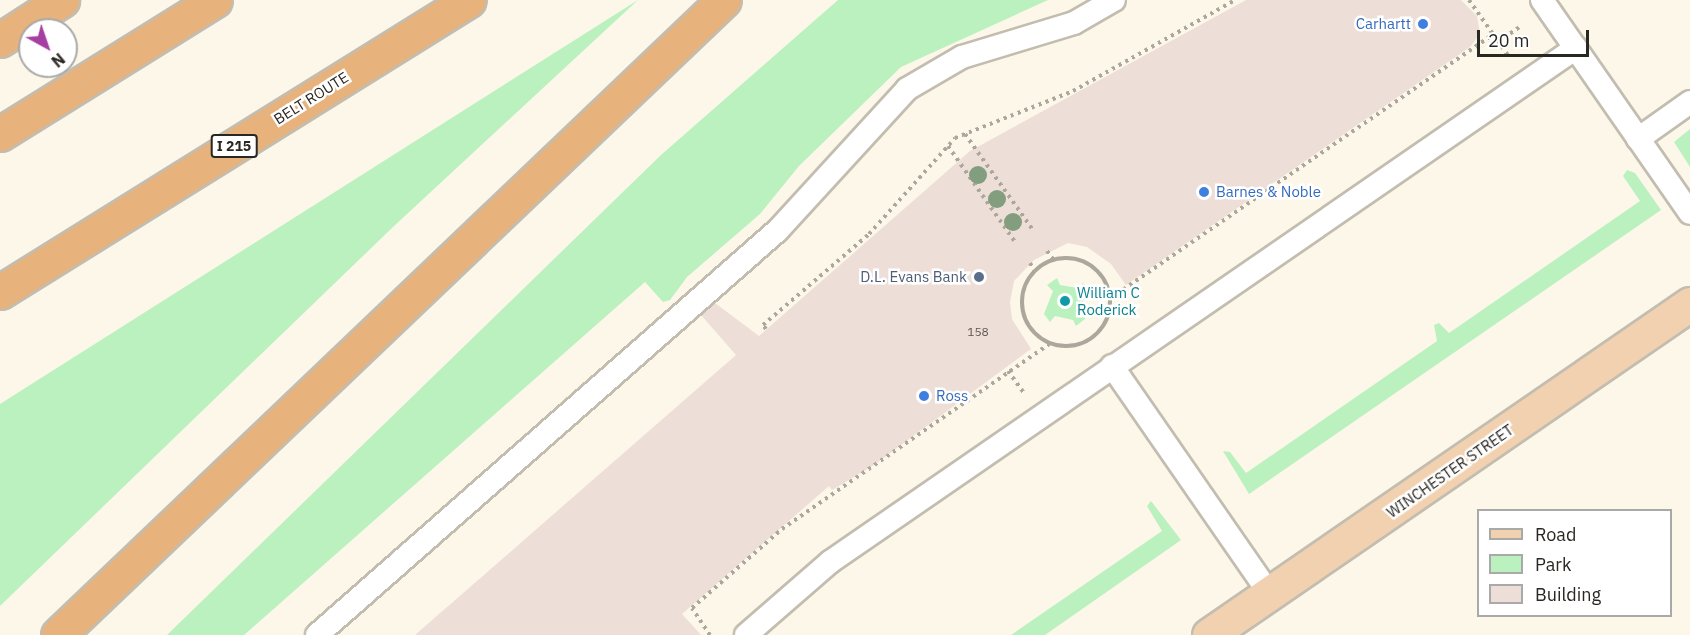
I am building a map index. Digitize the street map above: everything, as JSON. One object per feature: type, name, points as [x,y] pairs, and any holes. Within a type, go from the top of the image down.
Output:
[{"type":"highway","points":[[0,40],[62,0]]},
{"type":"highway","points":[[0,134],[215,0]]},
{"type":"highway","name":"BELT ROUTE","points":[[0,292],[469,0]]},
{"type":"highway","points":[[58,635],[724,0]]},
{"type":"main road","name":"WINCHESTER STREET","points":[[1209,635],[1690,304]]},
{"type":"lane","points":[[317,635],[778,230],[907,88],[962,57],[1074,23],[1114,0]]},
{"type":"lane","points":[[1542,0],[1690,213]]},
{"type":"lane","points":[[746,635],[830,562],[1576,48]]},
{"type":"lane","points":[[1638,139],[1690,102]]},
{"type":"lane","points":[[1112,366],[1270,594]]},
{"type":"path","points":[[766,329],[763,325],[869,234],[948,146],[965,134],[1073,91],[1235,0]]},
{"type":"path","points":[[1469,0],[1512,63],[1520,57]]},
{"type":"path","points":[[1111,298],[1493,34]]},
{"type":"path","points":[[965,134],[1033,230]]},
{"type":"path","points":[[948,146],[1015,242]]},
{"type":"path","points":[[1047,251],[1053,259]]},
{"type":"path","points":[[1053,259],[1076,259],[1097,269],[1111,298],[1104,327],[1093,338],[1064,347],[1049,344],[1035,335],[1022,308],[1022,292],[1035,271],[1053,259]]},
{"type":"path","points":[[1030,263],[1035,271]]},
{"type":"path","points":[[710,635],[692,608],[782,529],[1049,344]]},
{"type":"green space","points":[[638,0],[393,227],[0,606],[0,404]]},
{"type":"green space","points":[[838,0],[1048,0],[901,67],[799,166],[760,214],[687,277],[670,300],[663,302],[645,282],[244,635],[167,635],[661,155]]},
{"type":"green space","points":[[1690,129],[1690,167],[1674,142]]},
{"type":"green space","points":[[1627,170],[1635,173],[1661,210],[1249,494],[1223,451],[1230,452],[1246,473],[1437,341],[1434,325],[1439,323],[1449,333],[1640,201],[1623,176]]},
{"type":"green space","points":[[1057,278],[1060,285],[1078,288],[1083,283],[1089,290],[1083,296],[1085,319],[1076,326],[1073,320],[1055,316],[1050,322],[1044,314],[1053,291],[1047,285]]},
{"type":"green space","points":[[1151,501],[1181,540],[1045,635],[1011,635],[1162,531],[1147,506]]},
{"type":"building","points":[[1246,0],[1461,0],[1477,16],[1480,34],[1470,47],[1126,285],[1111,264],[1087,247],[1068,243],[1034,260],[1014,281],[1010,302],[1012,319],[1031,349],[874,465],[832,490],[829,486],[682,614],[701,635],[415,635],[736,355],[701,315],[715,303],[759,336],[970,151]]},
{"type":"place","name":"Carhartt","points":[[1423,24]]},
{"type":"place","name":"Barnes & Noble","points":[[1204,192]]},
{"type":"place","name":"D.L. Evans Bank","points":[[979,277]]},
{"type":"place","name":"William C Roderick","points":[[1065,301]]},
{"type":"place","name":"Ross","points":[[924,396]]}]
